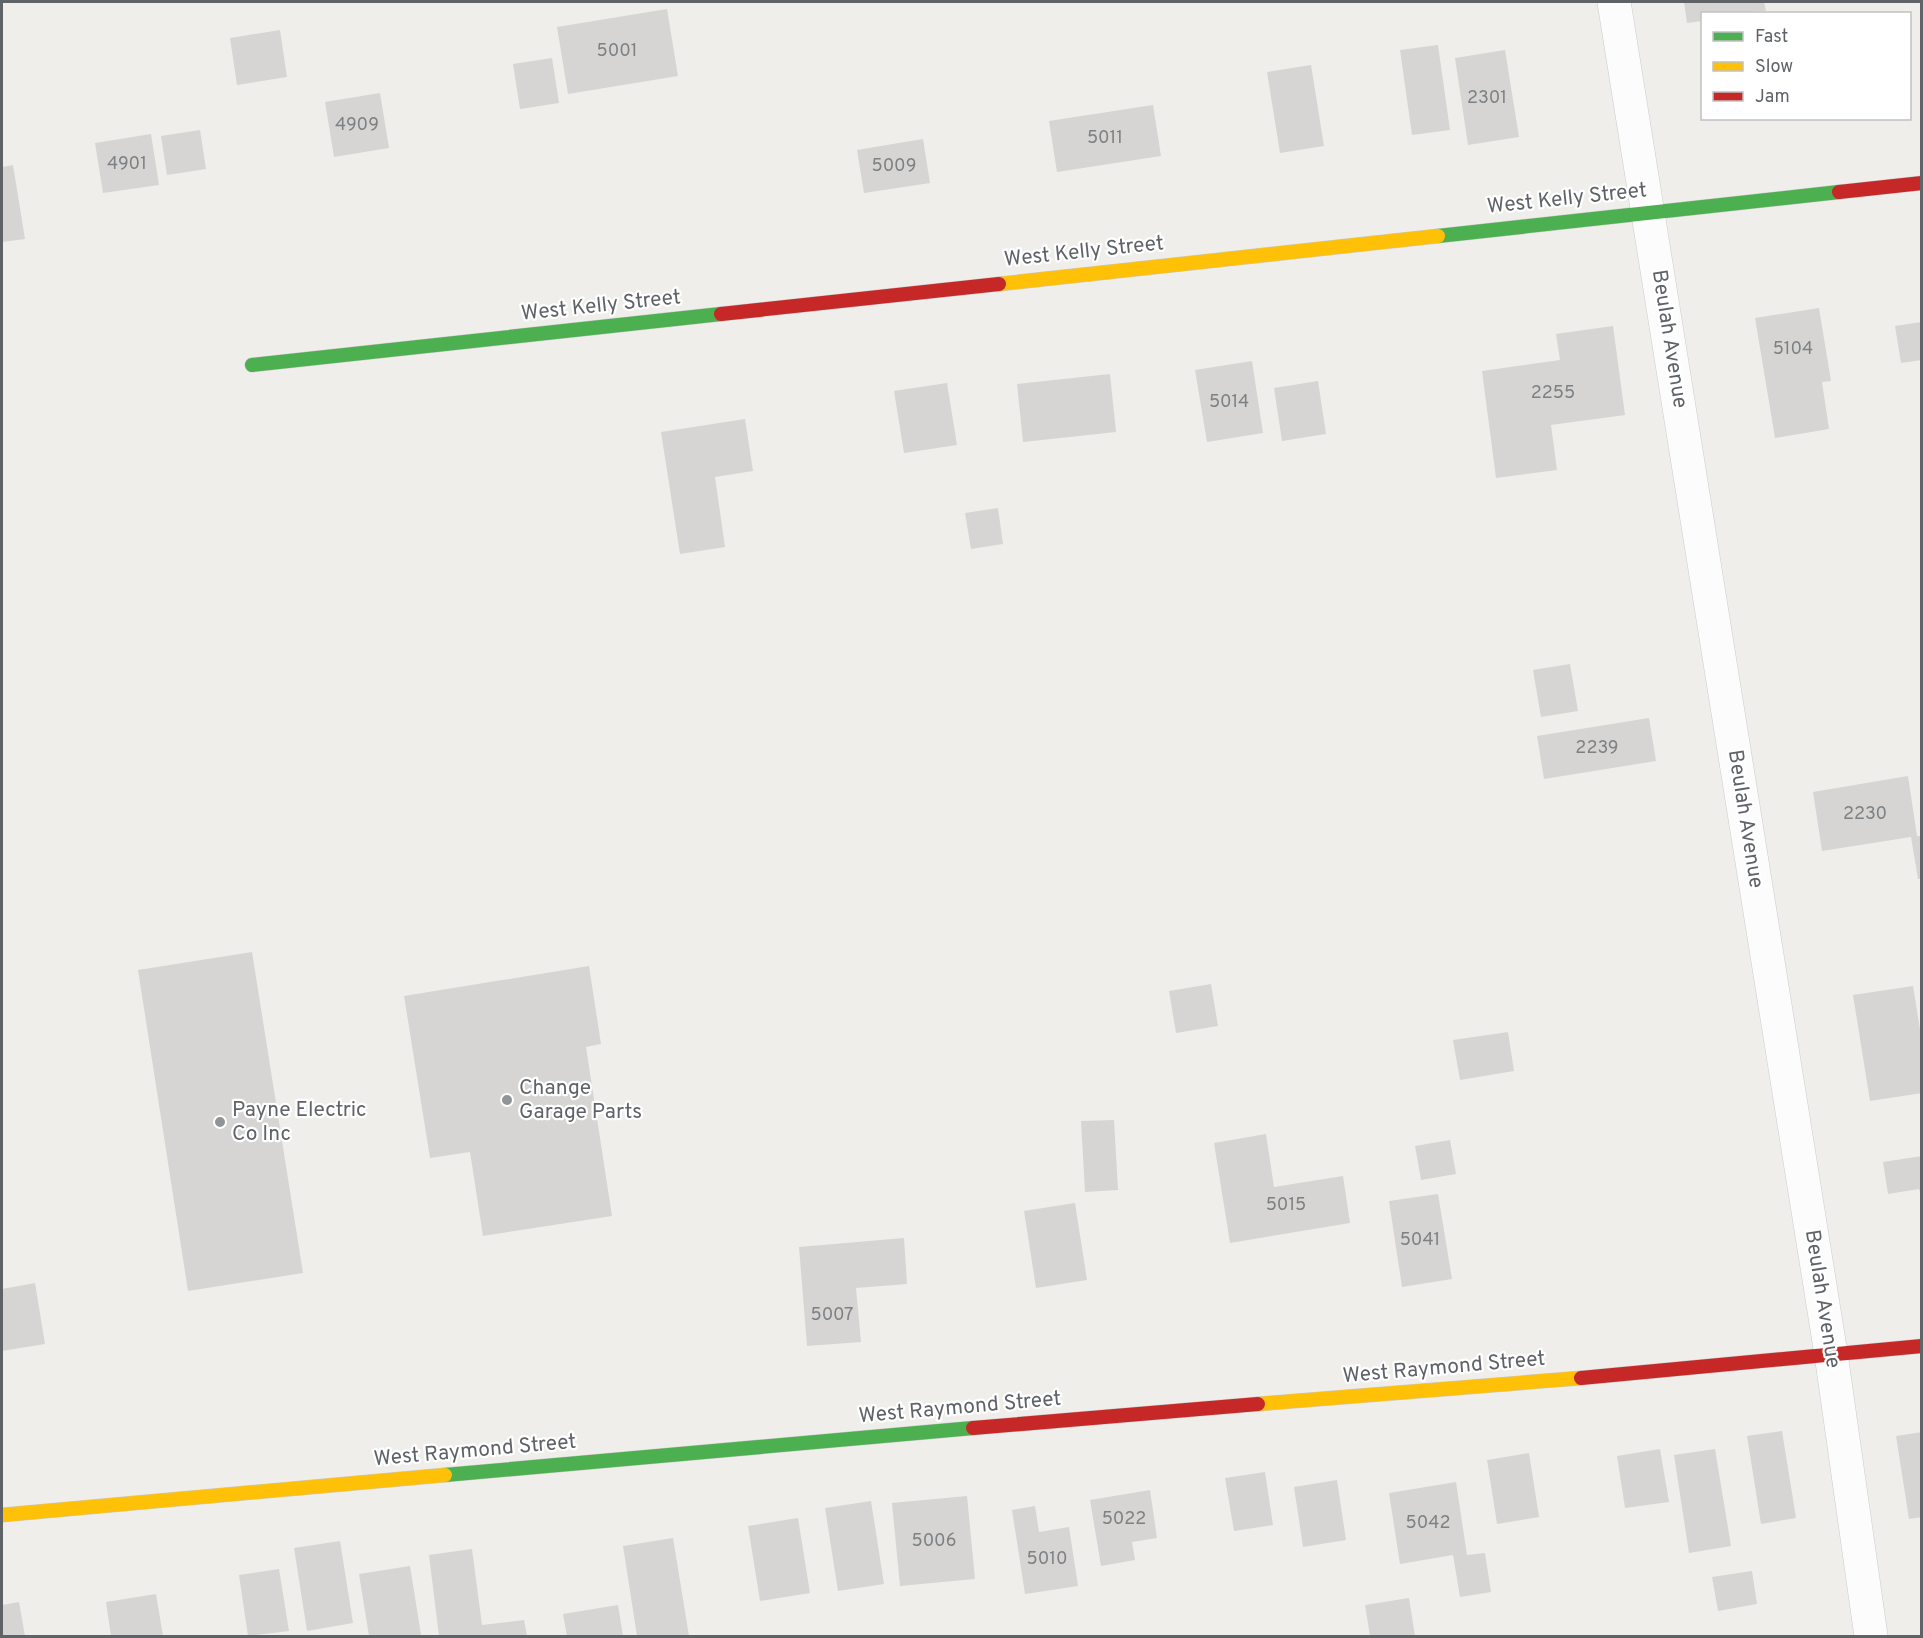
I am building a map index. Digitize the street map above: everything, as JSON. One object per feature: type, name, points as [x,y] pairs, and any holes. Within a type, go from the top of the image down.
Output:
[{"type":"street","name":"Beulah Avenue","points":[[1614,2],[1831,1354],[1871,1636]]},
{"type":"street","name":"West Kelly Street","points":[[252,365],[1648,211],[1922,183]]},
{"type":"street","name":"West Raymond Street","points":[[2,1515],[864,1437],[1554,1380],[1922,1346]]},
{"type":"building","points":[[1684,2],[1764,2],[1766,11],[1701,12],[1701,21],[1687,23]]},
{"type":"building","points":[[667,9],[678,76],[568,94],[557,27]]},
{"type":"building","points":[[280,30],[287,77],[237,85],[230,38]]},
{"type":"building","points":[[1438,45],[1450,130],[1412,135],[1400,50]]},
{"type":"building","points":[[1505,50],[1519,137],[1468,145],[1455,58]]},
{"type":"building","points":[[552,58],[559,103],[520,109],[513,64]]},
{"type":"building","points":[[1311,65],[1324,146],[1280,153],[1267,72]]},
{"type":"building","points":[[380,93],[389,148],[334,157],[325,102]]},
{"type":"building","points":[[1153,105],[1161,156],[1057,172],[1049,121]]},
{"type":"building","points":[[200,130],[206,169],[167,175],[161,136]]},
{"type":"building","points":[[151,134],[159,185],[103,193],[95,143]]},
{"type":"building","points":[[923,139],[930,183],[864,193],[857,150]]},
{"type":"building","points":[[13,165],[25,239],[2,242],[2,167]]},
{"type":"building","points":[[1819,308],[1831,381],[1822,382],[1829,429],[1775,438],[1755,318]]},
{"type":"building","points":[[1922,322],[1922,360],[1901,363],[1895,326]]},
{"type":"building","points":[[1613,326],[1625,415],[1551,425],[1557,470],[1496,478],[1482,371],[1560,360],[1556,334]]},
{"type":"building","points":[[1252,361],[1263,433],[1207,442],[1195,370]]},
{"type":"building","points":[[1110,374],[1116,432],[1023,442],[1017,384]]},
{"type":"building","points":[[1318,381],[1326,434],[1282,441],[1274,388]]},
{"type":"building","points":[[947,383],[957,445],[904,453],[894,391]]},
{"type":"building","points":[[745,419],[753,471],[715,477],[725,547],[680,554],[661,432]]},
{"type":"building","points":[[998,508],[1003,544],[971,549],[965,513]]},
{"type":"building","points":[[1570,664],[1578,711],[1541,717],[1533,670]]},
{"type":"building","points":[[1649,718],[1656,761],[1544,779],[1537,736]]},
{"type":"building","points":[[1908,776],[1917,836],[1922,836],[1922,879],[1918,879],[1911,837],[1822,851],[1813,792]]},
{"type":"building","name":"Payne Electric Co Inc","points":[[252,952],[303,1273],[188,1291],[138,970]]},
{"type":"building","name":"Change Garage Parts","points":[[589,966],[601,1044],[586,1047],[612,1216],[483,1236],[470,1152],[430,1158],[404,996]]},
{"type":"building","points":[[1211,984],[1218,1026],[1176,1033],[1169,991]]},
{"type":"building","points":[[1913,986],[1922,1042],[1922,1093],[1870,1101],[1853,995]]},
{"type":"building","points":[[1508,1032],[1514,1071],[1460,1080],[1453,1040]]},
{"type":"building","points":[[1114,1120],[1118,1190],[1085,1192],[1081,1121]]},
{"type":"building","points":[[1266,1134],[1274,1187],[1343,1176],[1350,1223],[1230,1243],[1214,1143]]},
{"type":"building","points":[[1450,1140],[1456,1174],[1421,1180],[1415,1146]]},
{"type":"building","points":[[1922,1156],[1922,1199],[1919,1189],[1888,1194],[1883,1162]]},
{"type":"building","points":[[1438,1194],[1452,1279],[1402,1287],[1389,1201]]},
{"type":"building","points":[[1075,1203],[1087,1280],[1036,1288],[1024,1211]]},
{"type":"building","points":[[904,1238],[907,1284],[856,1288],[861,1342],[807,1346],[799,1247]]},
{"type":"building","points":[[35,1283],[45,1344],[2,1351],[2,1289]]},
{"type":"building","points":[[1782,1431],[1796,1518],[1761,1524],[1747,1436]]},
{"type":"building","points":[[1922,1432],[1922,1517],[1909,1519],[1896,1436]]},
{"type":"building","points":[[1660,1449],[1669,1502],[1625,1508],[1617,1456]]},
{"type":"building","points":[[1715,1449],[1731,1546],[1689,1553],[1674,1455]]},
{"type":"building","points":[[1529,1453],[1539,1517],[1497,1524],[1487,1460]]},
{"type":"building","points":[[1265,1472],[1273,1525],[1234,1531],[1225,1478]]},
{"type":"building","points":[[1337,1480],[1346,1540],[1303,1547],[1294,1487]]},
{"type":"building","points":[[1456,1482],[1467,1555],[1485,1553],[1491,1592],[1460,1597],[1453,1555],[1400,1564],[1389,1493]]},
{"type":"building","points":[[1150,1490],[1157,1538],[1132,1542],[1135,1560],[1101,1566],[1090,1500]]},
{"type":"building","points":[[967,1496],[975,1579],[900,1586],[892,1503]]},
{"type":"building","points":[[871,1501],[884,1584],[838,1591],[825,1508]]},
{"type":"building","points":[[1035,1506],[1039,1532],[1069,1527],[1078,1586],[1025,1594],[1012,1510]]},
{"type":"building","points":[[798,1518],[810,1593],[760,1601],[748,1526]]},
{"type":"building","points":[[673,1538],[689,1636],[637,1636],[623,1546]]},
{"type":"building","points":[[340,1541],[353,1623],[307,1631],[294,1548]]},
{"type":"building","points":[[472,1549],[482,1625],[524,1620],[527,1636],[439,1636],[429,1555]]},
{"type":"building","points":[[410,1566],[421,1635],[369,1636],[359,1574]]},
{"type":"building","points":[[279,1569],[289,1631],[248,1636],[239,1575]]},
{"type":"building","points":[[1752,1571],[1757,1604],[1718,1611],[1712,1577]]},
{"type":"building","points":[[156,1594],[163,1636],[111,1636],[106,1602]]},
{"type":"building","points":[[1409,1598],[1415,1636],[1370,1636],[1365,1605]]},
{"type":"building","points":[[19,1602],[25,1636],[2,1636],[2,1605]]},
{"type":"building","points":[[618,1605],[623,1636],[567,1636],[563,1614]]},
{"type":"traffic: fast","points":[[1438,236],[1839,192]]},
{"type":"traffic: fast","points":[[252,365],[721,314]]},
{"type":"traffic: fast","points":[[445,1475],[973,1428]]},
{"type":"traffic: slow","points":[[999,284],[1438,236]]},
{"type":"traffic: slow","points":[[1258,1404],[1581,1378]]},
{"type":"traffic: slow","points":[[2,1515],[445,1475]]},
{"type":"traffic: jam","points":[[1839,192],[1922,183]]},
{"type":"traffic: jam","points":[[721,314],[999,284]]},
{"type":"traffic: jam","points":[[1581,1378],[1922,1346]]},
{"type":"traffic: jam","points":[[973,1428],[1258,1404]]},
{"type":"place","name":"Change Garage Parts","points":[[507,1100]]},
{"type":"place","name":"Payne Electric Co Inc","points":[[220,1122]]}]
